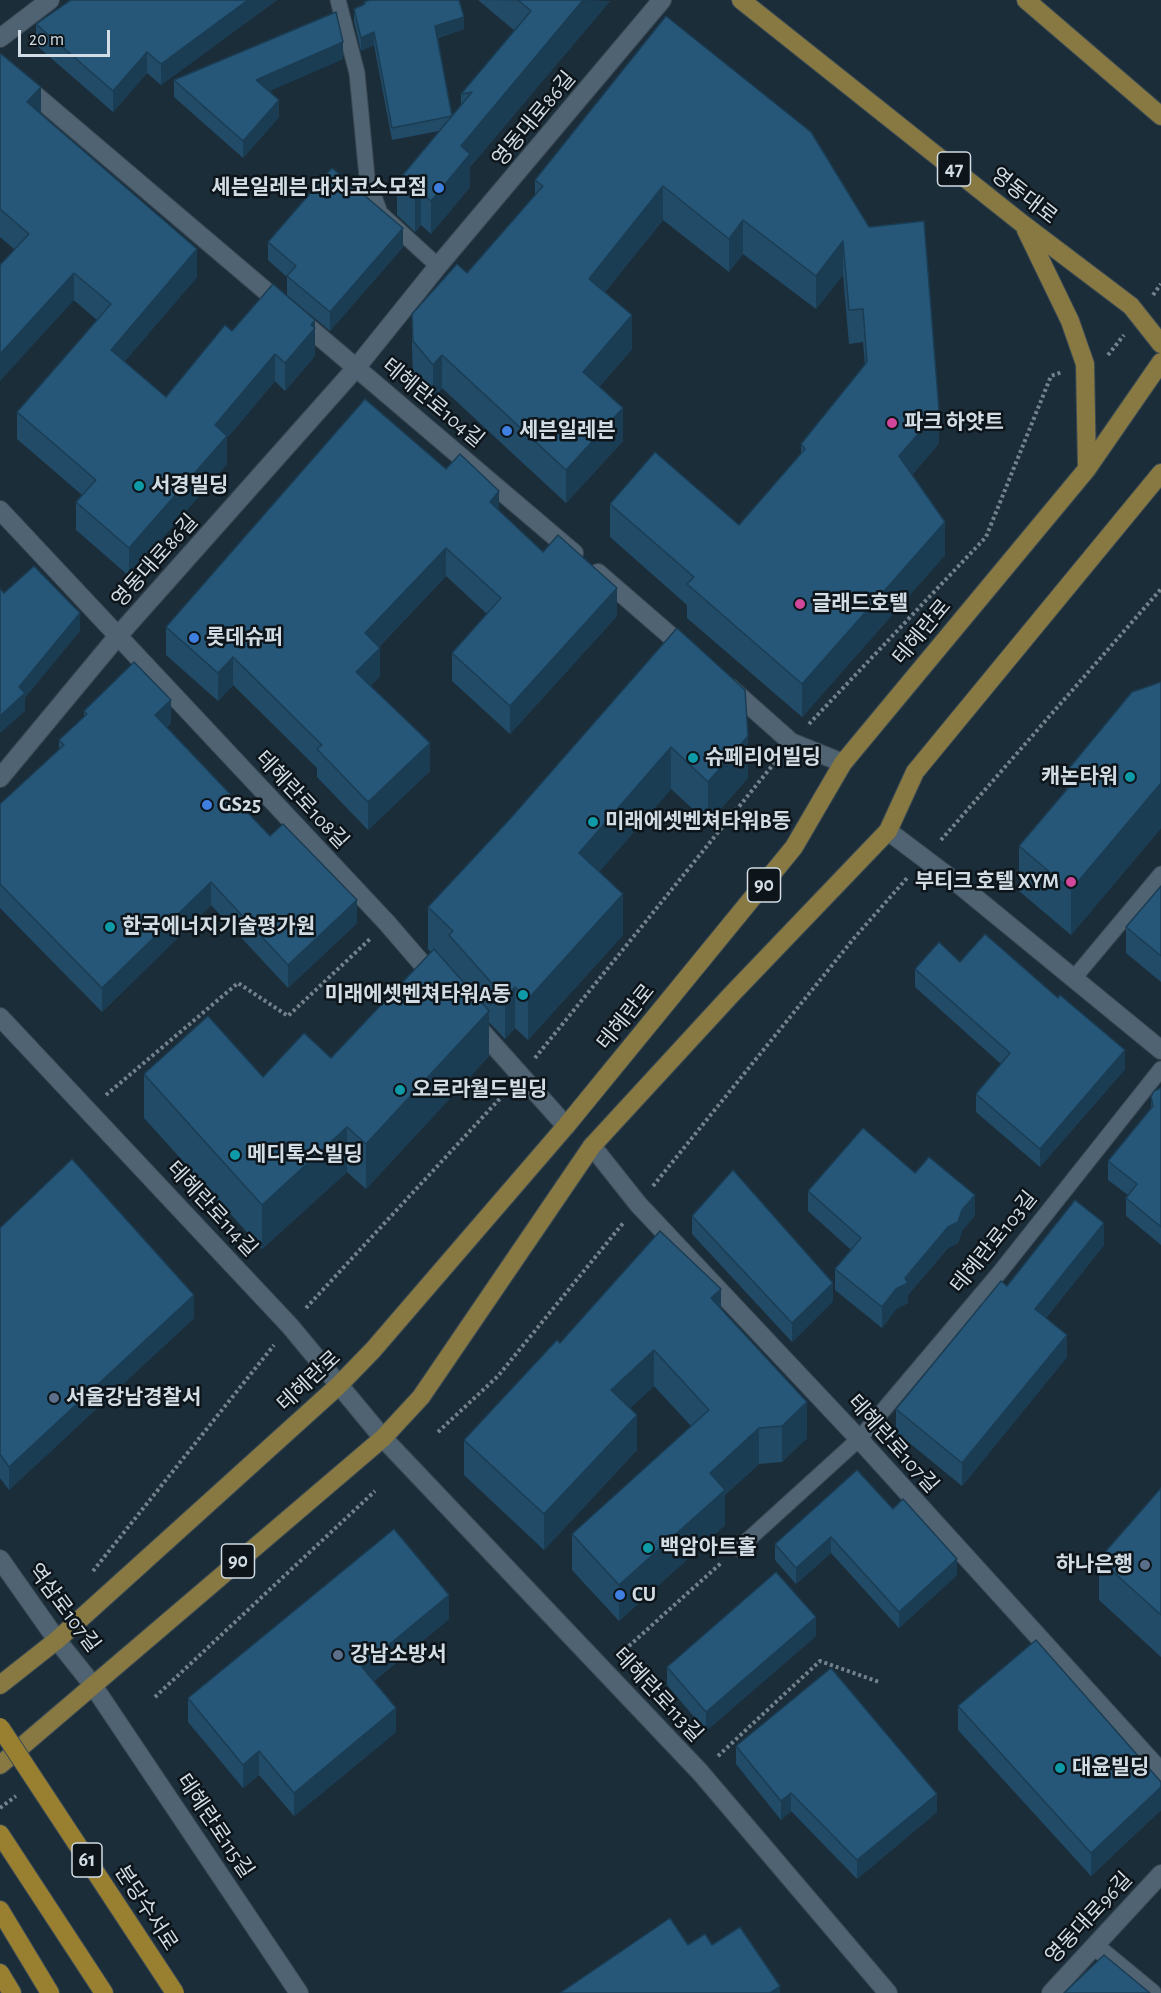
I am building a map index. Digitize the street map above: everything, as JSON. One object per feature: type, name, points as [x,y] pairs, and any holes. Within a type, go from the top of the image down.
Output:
[{"type":"highway","name":"분당수서로","points":[[0,1727],[175,1993]]},
{"type":"highway","points":[[0,1834],[104,1993]]},
{"type":"highway","points":[[0,1910],[50,1993]]},
{"type":"highway","points":[[0,1973],[12,1993]]},
{"type":"main road","name":"영동대로","points":[[741,0],[1024,225],[1131,306],[1161,344]]},
{"type":"main road","points":[[1026,0],[1161,116]]},
{"type":"main road","points":[[1024,225],[1070,321],[1085,364],[1087,469]]},
{"type":"main road","name":"테헤란로","points":[[57,1640],[338,1386],[373,1350],[566,1126],[794,847],[843,763],[1087,469],[1161,362]]},
{"type":"main road","name":"90","points":[[0,1765],[383,1438],[421,1396],[592,1146],[730,995],[888,831],[915,771],[1161,473]]},
{"type":"main road","name":"90","points":[[0,1686],[57,1640]]},
{"type":"street","points":[[0,38],[50,0]]},
{"type":"street","name":"영동대로86길","points":[[0,778],[117,637],[356,368],[438,266],[662,0]]},
{"type":"street","name":"테헤란로104길","points":[[0,65],[698,659]]},
{"type":"street","name":"테헤란로108길","points":[[0,510],[387,923],[566,1126]]},
{"type":"street","points":[[715,674],[791,742],[843,763]]},
{"type":"street","points":[[888,831],[1161,1050]]},
{"type":"street","name":"테헤란로114길","points":[[0,1017],[290,1326],[383,1438]]},
{"type":"street","name":"테헤란로107길","points":[[592,1146],[639,1204],[859,1439],[1161,1772]]},
{"type":"street","name":"테헤란로113길","points":[[383,1438],[700,1772],[888,1993]]},
{"type":"street","name":"역삼로107길","points":[[0,1559],[57,1640],[93,1684]]},
{"type":"street","name":"테헤란로115길","points":[[93,1684],[299,1993]]},
{"type":"street","name":"영동대로96길","points":[[1051,1993],[1161,1874]]},
{"type":"street","points":[[1095,1946],[1152,1993]]},
{"type":"lane","points":[[338,0],[357,73],[367,177],[380,213],[438,266]]},
{"type":"lane","points":[[1074,978],[1161,874]]},
{"type":"lane","name":"테헤란로103길","points":[[738,1549],[859,1439],[1000,1272],[1161,1069]]},
{"type":"path","points":[[93,1571],[290,1326],[520,1076],[791,742],[986,537],[1051,376],[1110,354],[1161,284]]},
{"type":"path","points":[[438,1432],[498,1376],[855,937],[1161,589]]},
{"type":"path","points":[[88,1109],[238,983],[288,1016],[387,923]]},
{"type":"path","points":[[155,1697],[375,1491]]},
{"type":"path","points":[[603,1669],[738,1549]]},
{"type":"path","points":[[700,1772],[820,1661],[879,1682]]},
{"type":"building","points":[[71,0],[248,0],[161,64],[147,52],[113,91],[36,24]]},
{"type":"building","points":[[370,0],[459,0],[464,17],[435,26],[452,116],[392,128],[374,32],[361,38],[354,9]]},
{"type":"building","points":[[518,0],[583,0],[461,146],[470,154],[431,201],[421,192],[415,199],[397,182],[472,92],[461,94],[531,11]]},
{"type":"building","points":[[336,12],[343,42],[256,80],[279,100],[243,141],[174,80]]},
{"type":"building","points":[[666,16],[811,132],[869,227],[924,221],[939,410],[899,456],[945,522],[802,684],[687,584],[694,577],[610,504],[655,452],[739,525],[805,449],[801,444],[867,362],[863,309],[849,310],[843,241],[816,276],[743,220],[729,239],[663,186],[589,279],[632,315],[583,372],[623,408],[566,470],[442,355],[433,365],[413,341],[412,314],[457,264],[467,273],[543,186],[535,180]]},
{"type":"building","points":[[0,53],[41,87],[27,102],[197,249],[111,350],[166,397],[225,325],[232,331],[273,284],[315,320],[311,325],[315,328],[285,363],[275,354],[215,425],[227,436],[129,548],[76,502],[96,480],[17,412],[111,304],[74,273],[0,354],[0,265],[29,234],[0,209]]},
{"type":"building","points":[[332,168],[403,228],[330,312],[287,276],[296,266],[268,242]]},
{"type":"building","points":[[365,399],[446,469],[460,454],[499,491],[490,502],[543,552],[558,535],[617,588],[510,706],[452,653],[501,598],[446,548],[365,633],[380,648],[356,672],[430,743],[368,802],[317,749],[322,745],[233,657],[218,673],[166,627]]},
{"type":"building","points":[[34,566],[80,613],[19,687],[25,693],[0,716],[0,589],[4,593]]},
{"type":"building","points":[[677,628],[745,690],[748,736],[708,782],[671,747],[579,853],[623,894],[528,999],[515,987],[505,998],[449,935],[453,931],[428,907],[510,819]]},
{"type":"building","points":[[134,662],[171,700],[155,715],[270,836],[283,824],[357,900],[288,965],[211,882],[102,988],[0,884],[0,804],[64,745],[59,740],[87,714],[84,711]]},
{"type":"building","points":[[1161,682],[1161,783],[1071,890],[1019,846],[1075,780],[1066,772],[1132,692]]},
{"type":"building","points":[[1161,886],[1161,956],[1126,927]]},
{"type":"building","points":[[985,934],[1058,998],[1060,995],[1125,1050],[1040,1149],[976,1094],[1010,1053],[915,969],[939,942],[960,962]]},
{"type":"building","points":[[434,949],[489,1011],[366,1144],[347,1127],[262,1205],[144,1074],[208,1016],[263,1077],[304,1033],[331,1058]]},
{"type":"building","points":[[1161,1088],[1161,1227],[1126,1198],[1137,1184],[1108,1161],[1153,1106],[1151,1097],[1154,1091]]},
{"type":"building","points":[[863,1128],[915,1173],[929,1157],[975,1195],[962,1210],[958,1222],[948,1227],[905,1278],[908,1283],[896,1289],[882,1307],[835,1269],[861,1238],[808,1191]]},
{"type":"building","name":"서울강남경찰서","points":[[72,1159],[194,1295],[9,1467],[0,1454],[0,1228]]},
{"type":"building","points":[[733,1170],[833,1283],[792,1323],[692,1216]]},
{"type":"building","points":[[1075,1200],[1104,1223],[1035,1309],[1067,1335],[962,1463],[896,1409],[1001,1281],[1007,1286]]},
{"type":"building","points":[[660,1231],[721,1289],[711,1298],[807,1402],[782,1426],[759,1428],[710,1473],[725,1490],[619,1585],[572,1534],[709,1410],[654,1350],[611,1390],[637,1415],[544,1514],[464,1440],[557,1340],[560,1343]]},
{"type":"building","points":[[857,1470],[893,1509],[903,1499],[957,1559],[899,1612],[831,1537],[796,1568],[775,1544]]},
{"type":"building","points":[[1161,1488],[1161,1615],[1099,1559]]},
{"type":"building","name":"강남소방서","points":[[394,1529],[449,1595],[362,1667],[396,1708],[294,1793],[259,1751],[243,1765],[188,1698]]},
{"type":"building","name":"백암아트홀","points":[[776,1572],[816,1617],[706,1712],[667,1667]]},
{"type":"building","name":"대윤빌딩","points":[[1036,1640],[1161,1782],[1161,1787],[1091,1853],[958,1706]]},
{"type":"building","points":[[831,1668],[937,1794],[857,1860],[791,1793],[781,1801],[736,1746]]},
{"type":"building","points":[[670,1918],[688,1945],[705,1934],[712,1945],[740,1927],[780,1986],[770,1993],[560,1993]]},
{"type":"building","points":[[1104,1955],[1150,1993],[1064,1993]]},
{"type":"place","name":"세븐일레븐 대치코스모점","points":[[439,188]]},
{"type":"place","name":"파크 하얏트","points":[[892,423]]},
{"type":"place","name":"세븐일레븐","points":[[507,431]]},
{"type":"place","name":"서경빌딩","points":[[139,486]]},
{"type":"place","name":"글래드호텔","points":[[800,604]]},
{"type":"place","name":"롯데슈퍼","points":[[194,638]]},
{"type":"place","name":"슈페리어빌딩","points":[[693,758]]},
{"type":"place","name":"캐논타워","points":[[1130,777]]},
{"type":"place","name":"GS25","points":[[207,805]]},
{"type":"place","name":"미래에셋벤쳐타워B동","points":[[593,822]]},
{"type":"place","name":"부티크 호텔 XYM","points":[[1071,882]]},
{"type":"place","name":"한국에너지기술평가원","points":[[110,927]]},
{"type":"place","name":"미래에셋벤쳐타워A동","points":[[523,995]]},
{"type":"place","name":"오로라월드빌딩","points":[[400,1090]]},
{"type":"place","name":"메디톡스빌딩","points":[[235,1155]]},
{"type":"place","name":"서울강남경찰서","points":[[54,1398]]},
{"type":"place","name":"백암아트홀","points":[[648,1548]]},
{"type":"place","name":"하나은행","points":[[1145,1565]]},
{"type":"place","name":"CU","points":[[620,1595]]},
{"type":"place","name":"강남소방서","points":[[338,1655]]},
{"type":"place","name":"대윤빌딩","points":[[1060,1768]]}]
